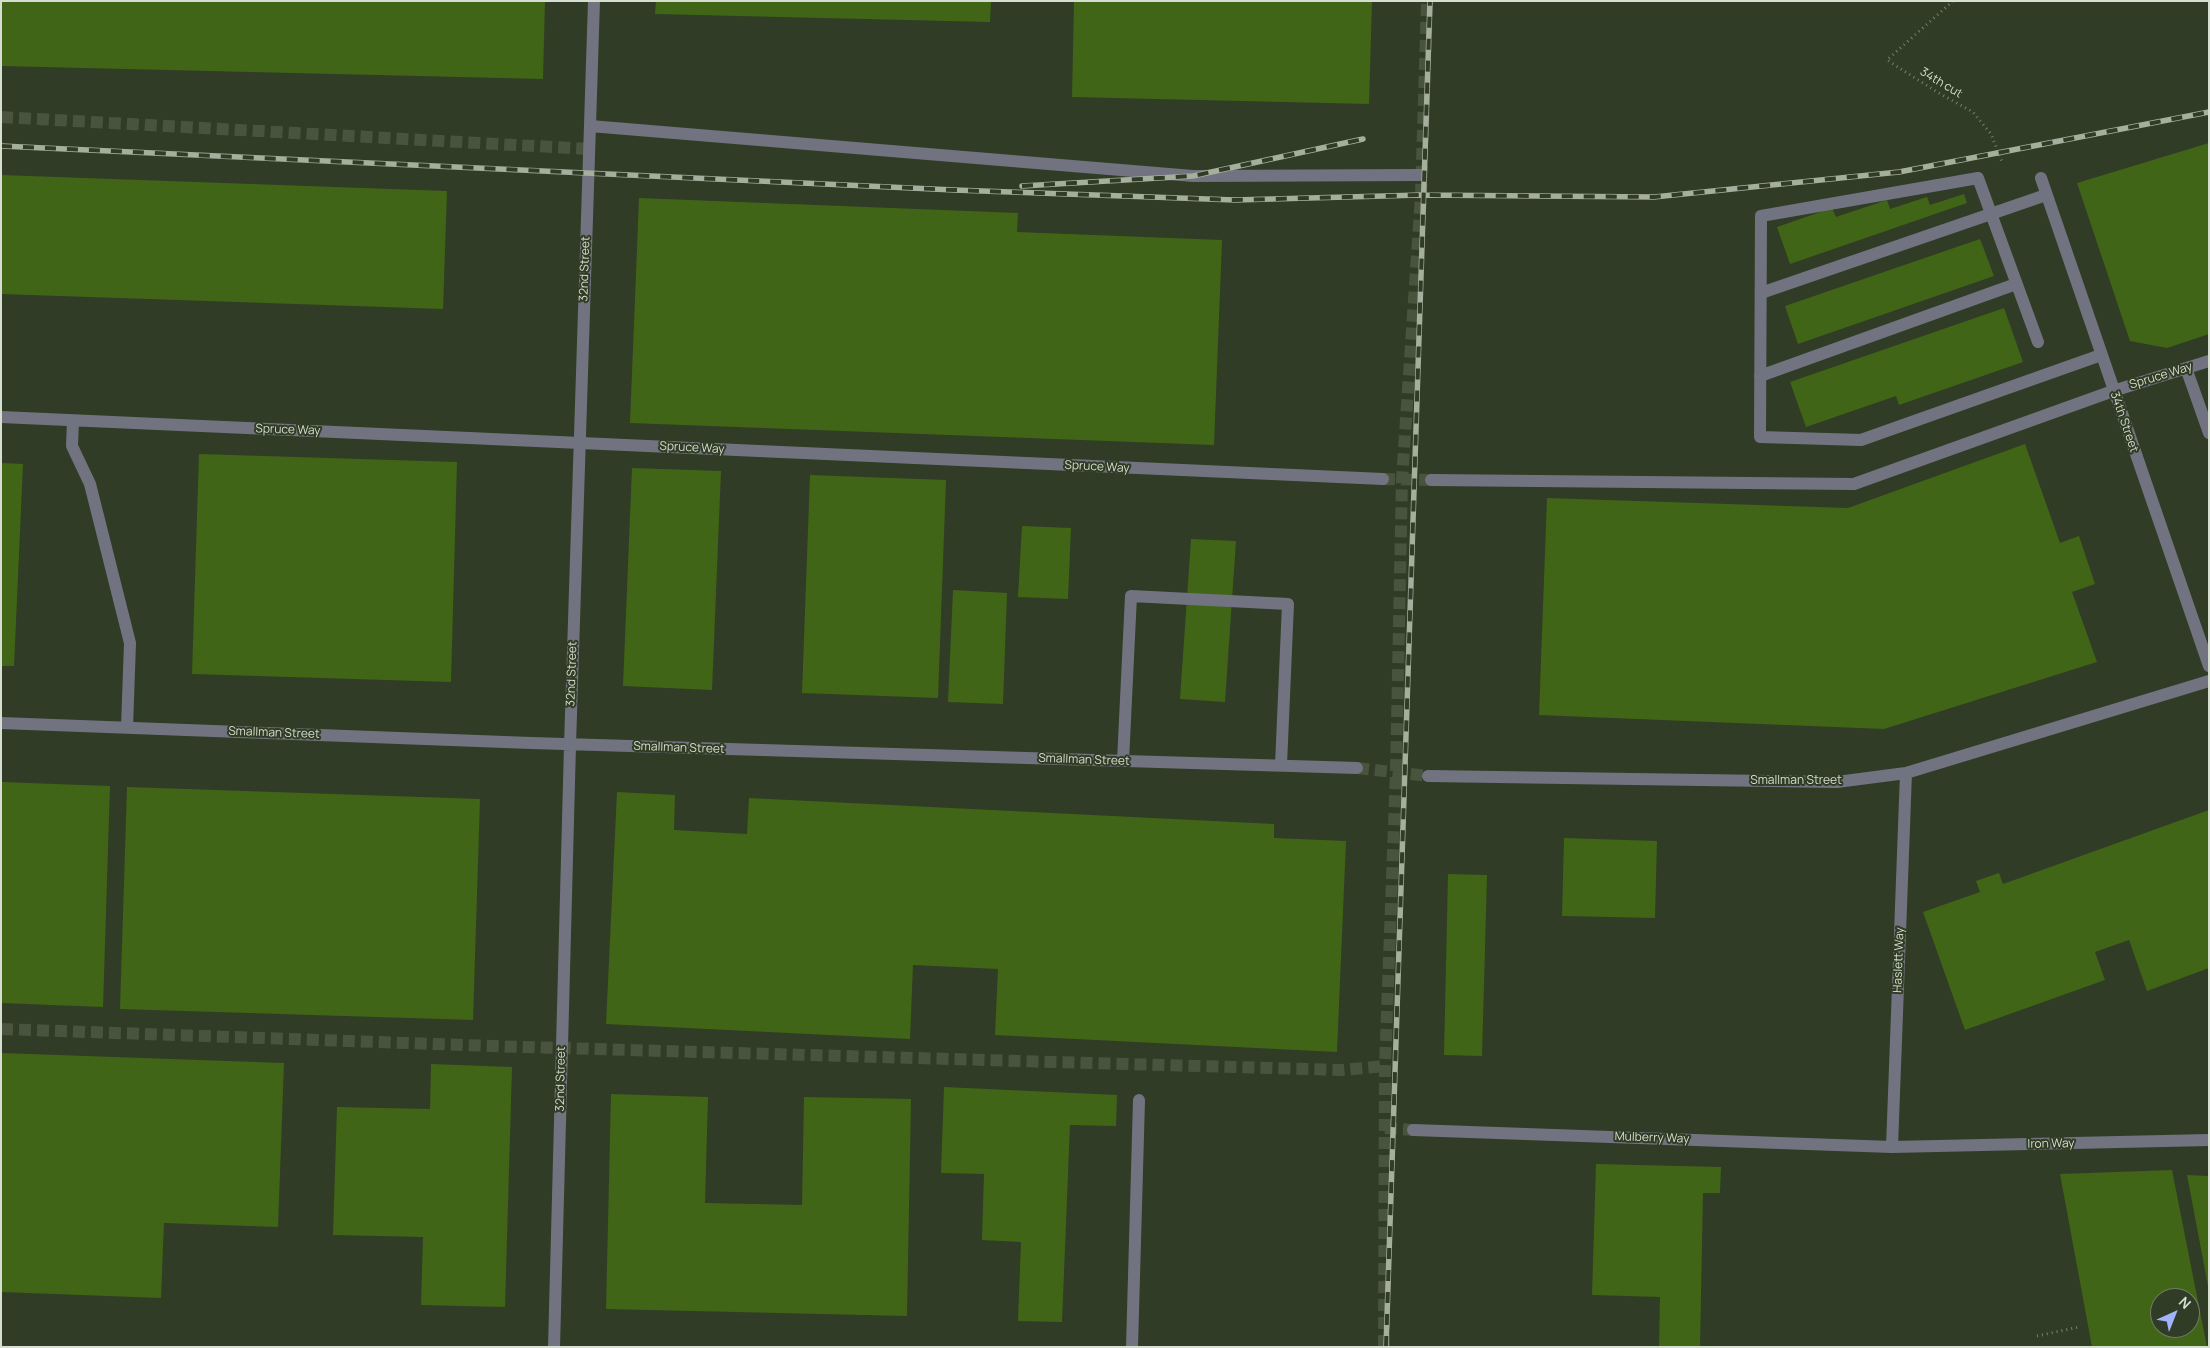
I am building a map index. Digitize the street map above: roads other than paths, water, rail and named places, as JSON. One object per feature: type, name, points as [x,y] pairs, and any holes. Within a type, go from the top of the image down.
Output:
[{"type":"street","name":"32nd Street","points":[[554,1347],[570,745],[594,1]]},
{"type":"street","points":[[590,126],[1193,176],[1421,175]]},
{"type":"street","points":[[2038,342],[1978,178],[1761,216],[1760,437],[1861,440],[2101,355]]},
{"type":"street","name":"34th Street","points":[[2041,178],[2209,666]]},
{"type":"street","points":[[1761,293],[2046,195]]},
{"type":"street","points":[[1760,376],[2016,284]]},
{"type":"street","name":"Spruce Way","points":[[1431,480],[1854,484],[2113,391],[2209,361]]},
{"type":"street","points":[[2186,368],[2209,433]]},
{"type":"street","name":"Spruce Way","points":[[1,417],[1383,479]]},
{"type":"street","points":[[73,421],[72,446],[90,484],[130,643],[127,727]]},
{"type":"street","points":[[1124,761],[1131,596],[1288,604],[1281,765]]},
{"type":"street","name":"Smallman Street","points":[[1428,776],[1837,782],[1906,773],[2209,681]]},
{"type":"street","name":"Smallman Street","points":[[1,723],[570,745],[1357,768]]},
{"type":"street","name":"Haslett Way","points":[[1892,1147],[1906,773]]},
{"type":"street","points":[[1132,1347],[1139,1100]]},
{"type":"street","name":"Mulberry Way","points":[[1412,1130],[1892,1147]]},
{"type":"street","name":"Iron Way","points":[[1892,1147],[2209,1140]]},
{"type":"tunnel","points":[[1384,1347],[1385,1066],[1396,772],[1402,479],[1421,195],[1427,1]]},
{"type":"tunnel","points":[[1,117],[589,149]]},
{"type":"tunnel","points":[[1383,479],[1431,480]]},
{"type":"tunnel","points":[[1357,768],[1428,776]]},
{"type":"tunnel","points":[[1,1029],[522,1047],[1343,1070],[1385,1066]]},
{"type":"tunnel","points":[[1385,1128],[1413,1130]]},
{"type":"railway","points":[[1386,1347],[1430,1]]},
{"type":"railway","points":[[1,146],[954,190],[1235,200],[1421,195],[1654,197],[1899,172],[2209,112]]},
{"type":"railway","points":[[1022,186],[1193,176],[1363,139]]}]
